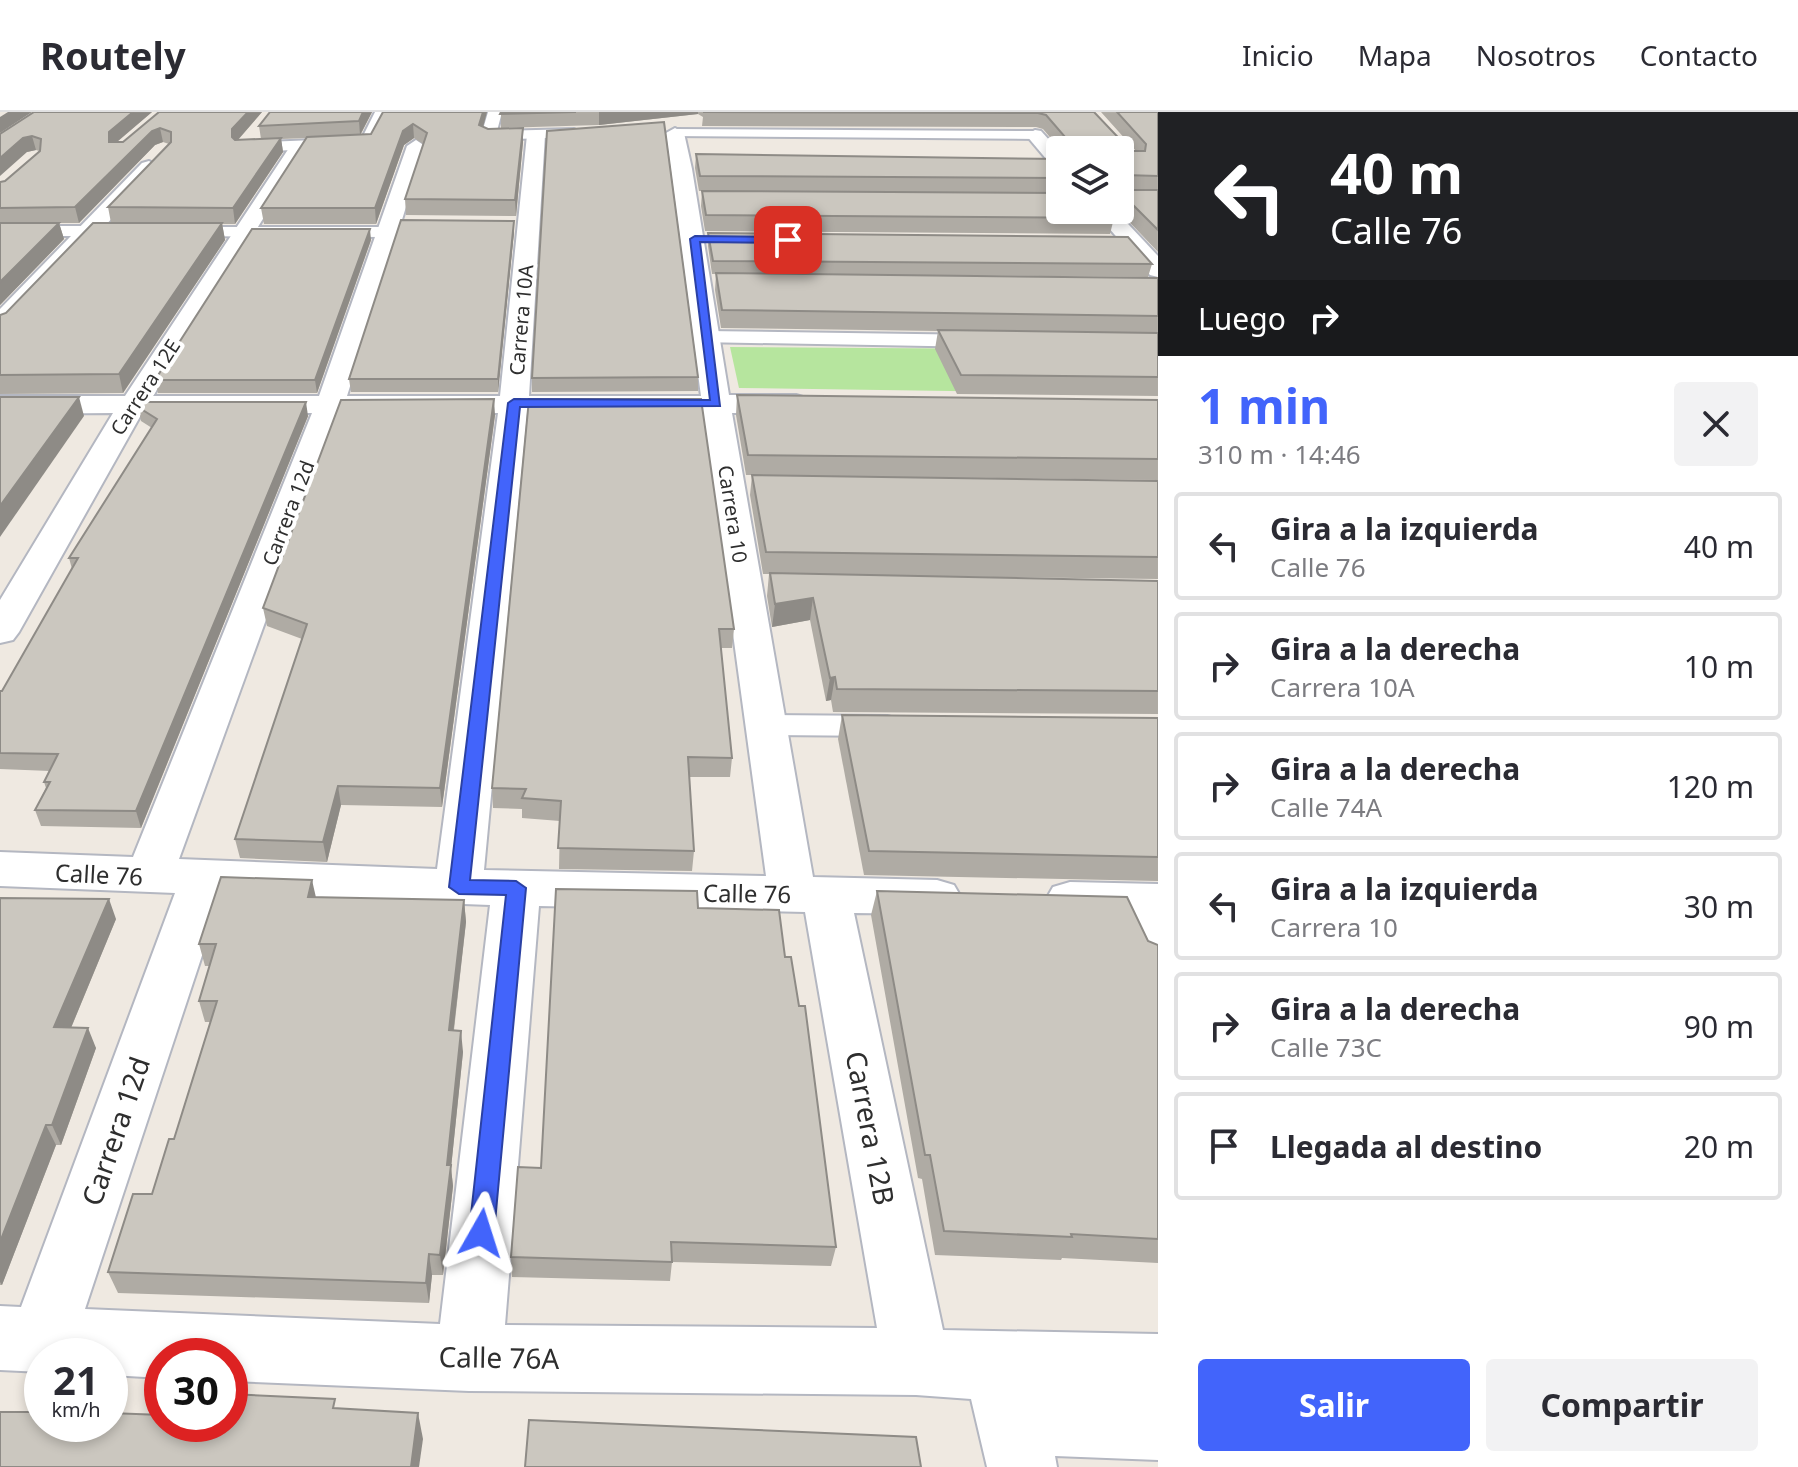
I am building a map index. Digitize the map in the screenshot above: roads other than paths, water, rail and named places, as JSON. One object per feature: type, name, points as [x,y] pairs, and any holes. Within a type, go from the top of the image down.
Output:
[{"type":"street","name":"Carrera 10A","points":[[459,887],[514,403],[521,224],[536,135]]},
{"type":"street","points":[[1035,135],[1046,152]]},
{"type":"street","name":"Carrera 12d","points":[[149,876],[397,226],[416,146]]},
{"type":"street","name":"Carrera 10","points":[[677,146],[696,199],[706,283],[706,337],[716,403],[745,486],[761,586],[769,725],[809,895]]},
{"type":"street","name":"Carrera 12E","points":[[0,632],[133,406],[298,148]]},
{"type":"street","points":[[0,324],[164,151]]},
{"type":"street","points":[[1116,224],[1158,270]]},
{"type":"street","points":[[0,405],[827,404]]},
{"type":"street","name":"Calle 76","points":[[0,869],[459,887],[981,898]]},
{"type":"street","name":"Carrera 12d","points":[[21,1339],[204,878]]},
{"type":"street","points":[[469,1358],[516,888]]},
{"type":"street","name":"Carrera 12B","points":[[809,895],[916,1362]]},
{"type":"street","points":[[1028,898],[1147,900],[1158,951]]},
{"type":"street","name":"Calle 76A","points":[[21,1339],[469,1358],[916,1362],[1010,1418]]},
{"type":"street","points":[[1010,1418],[1158,1368]]},
{"type":"street","points":[[1010,1418],[1158,1425]]},
{"type":"lane","points":[[247,142],[298,148],[367,142],[382,112]]},
{"type":"lane","points":[[495,112],[488,136],[583,133]]},
{"type":"lane","points":[[677,146],[727,118]]},
{"type":"lane","points":[[677,146],[1035,135]]},
{"type":"lane","points":[[0,231],[244,232],[397,226]]},
{"type":"lane","points":[[1101,242],[1158,237]]},
{"type":"lane","points":[[706,337],[1002,341]]},
{"type":"lane","points":[[769,725],[925,726]]}]
